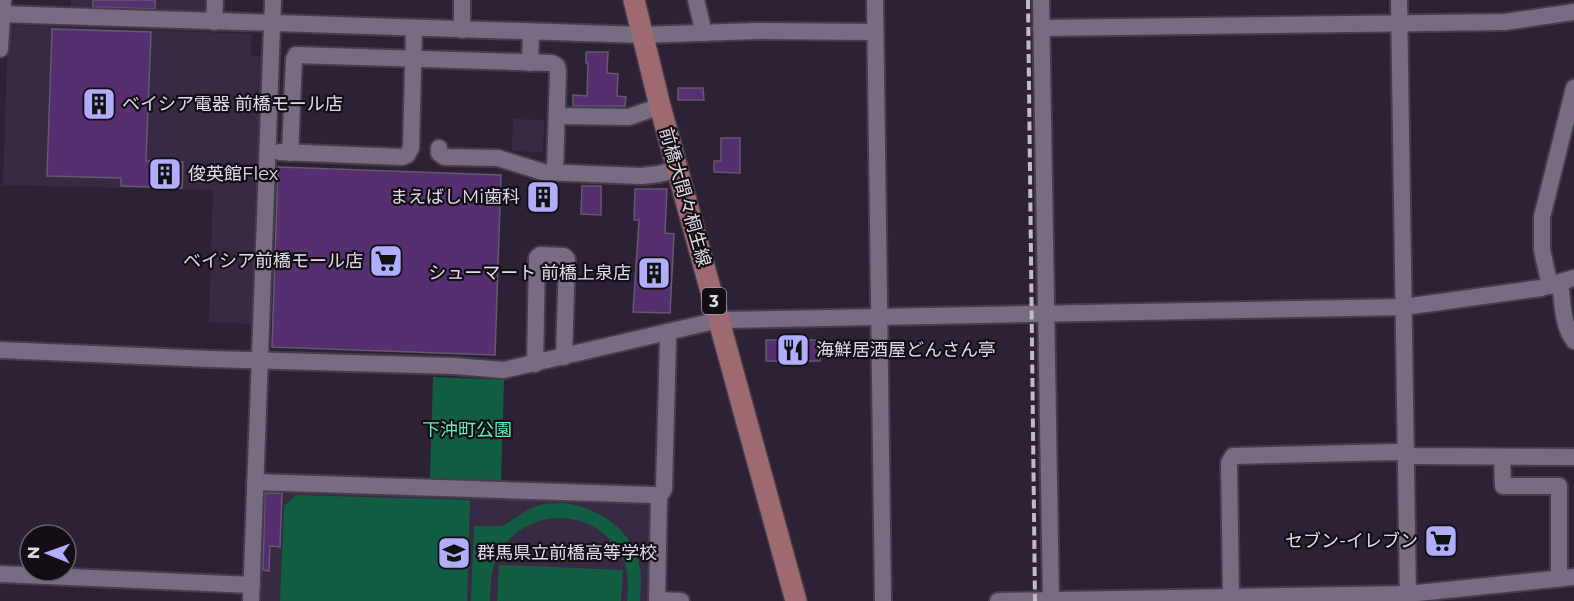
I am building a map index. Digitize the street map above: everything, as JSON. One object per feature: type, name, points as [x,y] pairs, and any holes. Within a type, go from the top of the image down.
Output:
[{"type":"main road","name":"前橋大間々桐生線","points":[[634,0],[660,106],[796,601]]},
{"type":"street","points":[[214,22],[215,0]]},
{"type":"street","points":[[0,574],[251,593],[273,0]]},
{"type":"street","points":[[462,0],[462,30]]},
{"type":"street","points":[[696,0],[704,33]]},
{"type":"street","points":[[875,0],[883,601]]},
{"type":"street","points":[[1041,0],[1051,600]]},
{"type":"street","points":[[1399,0],[1408,597]]},
{"type":"street","points":[[0,49],[2,9],[214,22],[414,29],[642,35],[875,32]]},
{"type":"street","points":[[1041,28],[1505,22],[1574,12]]},
{"type":"street","points":[[267,152],[402,157],[407,155],[411,148],[414,29]]},
{"type":"street","points":[[530,63],[531,32]]},
{"type":"street","points":[[290,153],[296,55],[552,63],[557,66],[559,76],[555,172]]},
{"type":"street","points":[[1574,88],[1542,217],[1542,250],[1561,282],[1565,322],[1574,341]]},
{"type":"street","points":[[557,116],[629,117],[660,106]]},
{"type":"street","points":[[439,148],[439,153],[444,157],[498,158],[537,171],[641,176],[678,169]]},
{"type":"street","points":[[535,364],[537,258],[540,255],[564,256],[567,259],[564,357]]},
{"type":"street","points":[[0,350],[454,366],[494,370],[535,364],[719,320],[1404,308],[1561,282]]},
{"type":"street","points":[[667,332],[664,489],[659,497],[657,601],[681,601]]},
{"type":"street","points":[[1231,596],[1230,463],[1233,456],[1397,452],[1406,455],[1574,457]]},
{"type":"street","points":[[998,601],[1231,596],[1278,599],[1408,597],[1566,577],[1558,486],[1503,486],[1502,457]]},
{"type":"street","points":[[255,482],[654,495],[659,497]]},
{"type":"shaded area","points":[[71,0],[208,0],[207,10],[202,14],[71,8]]},
{"type":"shaded area","points":[[14,25],[252,34],[251,56],[262,56],[253,324],[209,322],[213,190],[3,185],[8,31]]},
{"type":"shaded area","points":[[513,119],[544,120],[543,152],[512,151]]},
{"type":"shaded area","name":"群馬県立前橋高等学校","points":[[264,487],[650,502],[652,505],[649,601],[255,601],[259,490]]},
{"type":"green space","name":"下沖町公園","points":[[433,377],[504,380],[501,482],[430,481]]},
{"type":"green space","points":[[296,495],[470,500],[467,601],[280,601],[284,506]]},
{"type":"green space","points":[[563,503],[576,505],[601,515],[622,532],[630,542],[640,568],[640,601],[627,601],[628,582],[625,564],[614,545],[599,530],[581,522],[562,518],[542,520],[524,528],[508,541],[494,565],[490,601],[471,601],[474,526],[503,526],[535,507]]},
{"type":"green space","points":[[499,565],[623,570],[621,601],[497,601]]},
{"type":"building","points":[[93,0],[155,0],[155,9],[93,7]]},
{"type":"building","name":"ベイシア電器 前橋モール店","points":[[52,29],[151,32],[146,161],[183,162],[182,188],[121,186],[121,178],[47,176]]},
{"type":"building","points":[[586,52],[608,52],[607,73],[618,74],[617,96],[626,97],[625,106],[573,106],[573,95],[587,96]]},
{"type":"building","points":[[678,88],[703,88],[704,100],[678,100]]},
{"type":"building","points":[[721,138],[740,138],[740,173],[714,172],[714,161],[721,161]]},
{"type":"building","name":"ベイシア前橋モール店","points":[[278,167],[501,175],[495,355],[272,347]]},
{"type":"building","points":[[582,186],[601,186],[601,215],[581,214]]},
{"type":"building","name":"まえばしMi歯科","points":[[534,187],[553,188],[552,206],[533,205]]},
{"type":"building","name":"シューマート 前橋上泉店","points":[[635,189],[667,189],[665,233],[674,234],[670,313],[633,312],[639,220],[634,220]]},
{"type":"building","name":"海鮮居酒屋どんさん亭","points":[[766,340],[820,340],[820,361],[766,361]]},
{"type":"building","points":[[265,493],[282,493],[280,547],[270,546],[269,571],[263,570]]},
{"type":"railway","points":[[1028,0],[1035,601]]},
{"type":"place","name":"ベイシア電器 前橋モール店","points":[[99,104]]},
{"type":"place","name":"俊英館Flex","points":[[165,174]]},
{"type":"place","name":"まえばしMi歯科","points":[[543,197]]},
{"type":"place","name":"ベイシア前橋モール店","points":[[386,261]]},
{"type":"place","name":"シューマート 前橋上泉店","points":[[654,273]]},
{"type":"place","name":"海鮮居酒屋どんさん亭","points":[[793,350]]},
{"type":"place","name":"セブン-イレブン","points":[[1441,541]]},
{"type":"place","name":"群馬県立前橋高等学校","points":[[454,553]]}]
